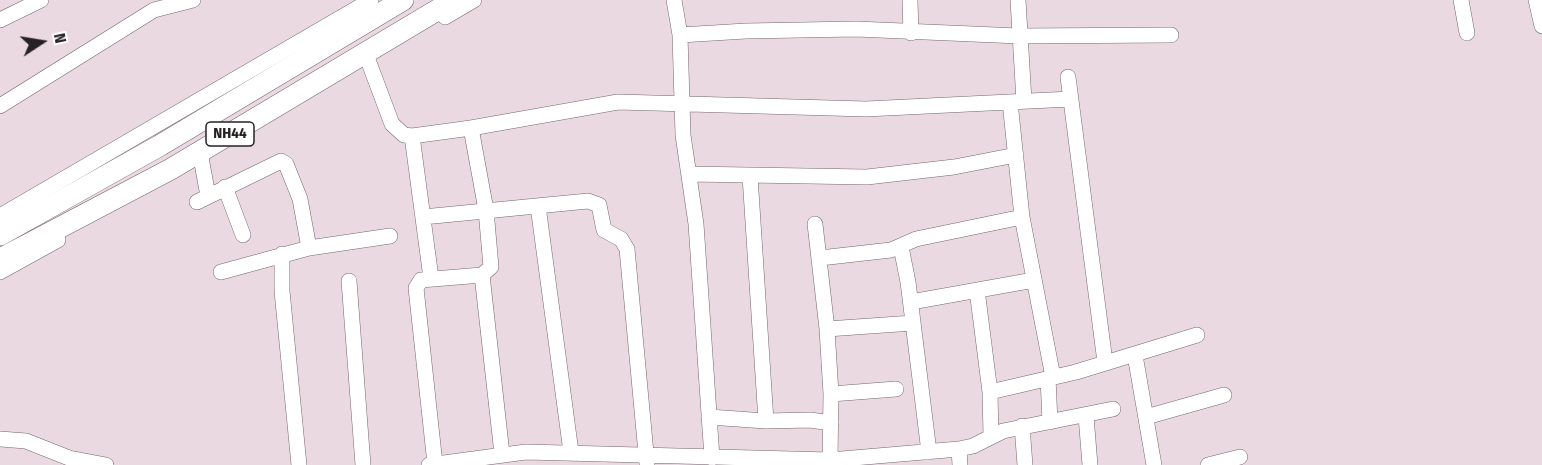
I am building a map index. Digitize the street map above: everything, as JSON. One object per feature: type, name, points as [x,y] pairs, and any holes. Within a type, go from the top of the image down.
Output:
[{"type":"highway","name":"NH44","points":[[0,235],[159,146],[403,0]]},
{"type":"highway","name":"NH44","points":[[0,259],[201,157],[367,57],[454,0]]},
{"type":"street","points":[[0,20],[21,4],[41,0]]},
{"type":"street","points":[[0,106],[152,5],[194,0]]},
{"type":"street","points":[[0,216],[371,0]]},
{"type":"street","points":[[474,0],[367,57],[392,124],[404,135],[412,136],[471,128],[618,102],[682,102],[866,110],[1071,99]]},
{"type":"street","points":[[674,0],[680,35],[682,102],[696,224],[712,458]]},
{"type":"street","points":[[910,0],[911,33]]},
{"type":"street","points":[[1018,0],[1016,155],[1022,217],[1050,377],[1050,422]]},
{"type":"street","points":[[1461,0],[1467,33]]},
{"type":"street","points":[[1536,0],[1542,26]]},
{"type":"street","points":[[680,35],[804,29],[1019,36],[1171,35]]},
{"type":"street","points":[[1068,77],[1105,362]]},
{"type":"street","points":[[471,128],[486,210],[491,267],[482,275],[421,280],[416,288],[432,464],[502,454],[572,452],[647,460],[712,458],[824,462],[891,460],[973,446],[991,436],[1022,426],[1086,416],[1113,409]]},
{"type":"street","points":[[412,136],[431,278]]},
{"type":"street","points":[[689,174],[867,177],[954,167],[1016,155]]},
{"type":"street","points":[[0,272],[201,157],[202,199],[275,162],[281,161],[286,164],[305,216],[309,248]]},
{"type":"street","points":[[750,176],[766,421]]},
{"type":"street","points":[[225,187],[243,235]]},
{"type":"street","points":[[423,217],[595,202],[598,205],[604,230],[625,243],[647,460]]},
{"type":"street","points":[[538,206],[572,452]]},
{"type":"street","points":[[820,258],[891,250],[916,239],[1022,217]]},
{"type":"street","points":[[815,224],[827,329],[831,394],[831,423],[824,462]]},
{"type":"street","points":[[221,272],[309,248],[390,237]]},
{"type":"street","points":[[901,247],[911,302],[929,452]]},
{"type":"street","points":[[282,254],[282,291],[298,465]]},
{"type":"street","points":[[482,275],[502,454]]},
{"type":"street","points":[[911,302],[1034,280]]},
{"type":"street","points":[[349,281],[363,465]]},
{"type":"street","points":[[977,291],[990,392],[991,436]]},
{"type":"street","points":[[827,329],[913,323]]},
{"type":"street","points":[[990,392],[1076,372],[1197,335]]},
{"type":"street","points":[[1136,355],[1154,465]]},
{"type":"street","points":[[831,394],[896,389]]},
{"type":"street","points":[[1146,417],[1224,394]]},
{"type":"street","points":[[1086,416],[1090,465]]},
{"type":"street","points":[[709,417],[766,421],[810,420],[831,423]]},
{"type":"street","points":[[1022,426],[1025,465]]},
{"type":"street","points":[[0,439],[26,441],[69,458],[106,465]]},
{"type":"street","points":[[959,449],[960,465]]},
{"type":"street","points":[[1208,465],[1240,457]]}]
